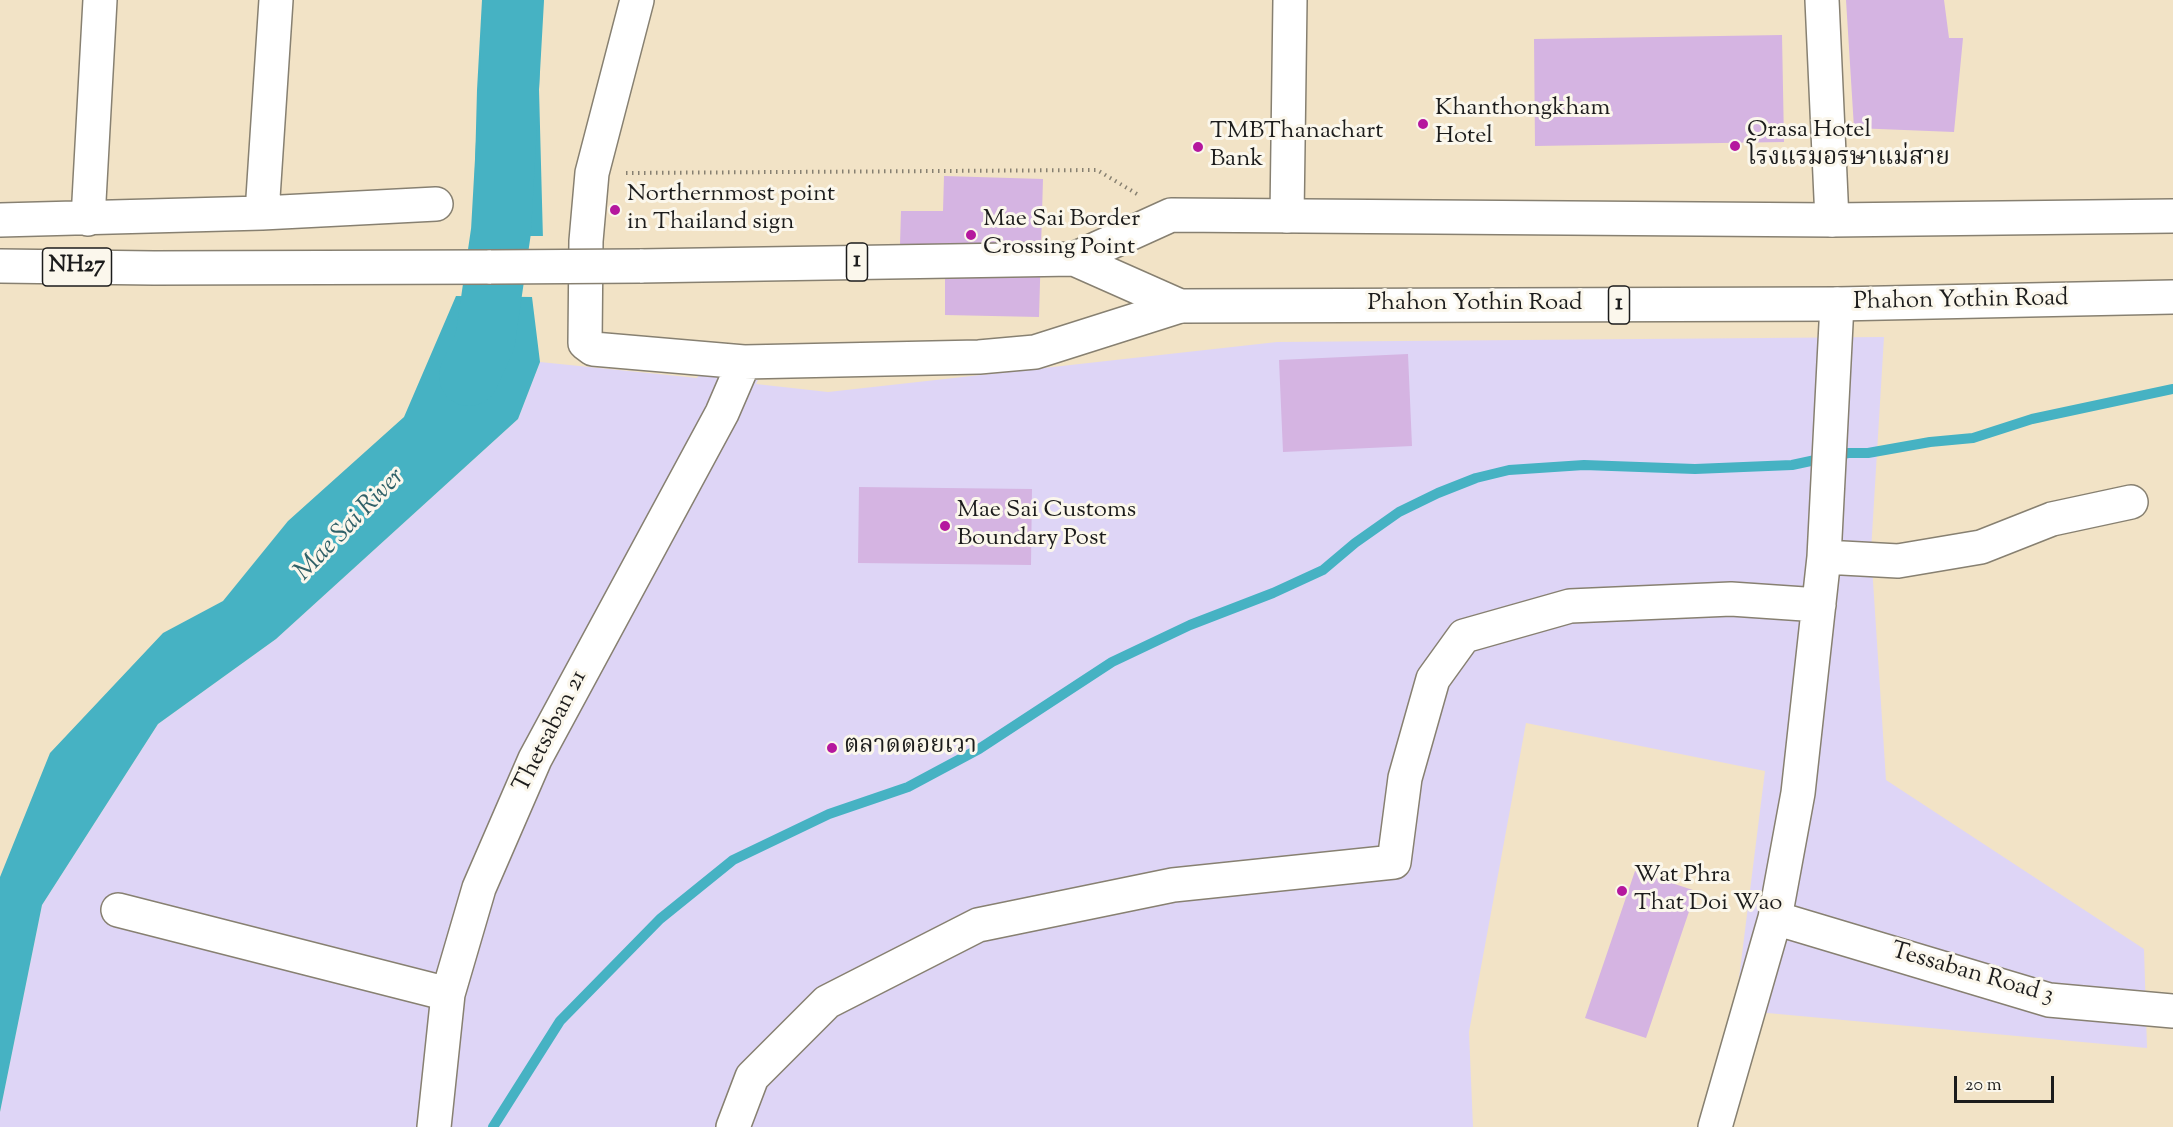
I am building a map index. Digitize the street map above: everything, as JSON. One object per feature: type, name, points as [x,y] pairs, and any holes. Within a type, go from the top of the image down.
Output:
[{"type":"street","points":[[88,219],[100,0]]},
{"type":"street","points":[[262,213],[276,0]]},
{"type":"street","points":[[638,0],[592,173],[586,241],[585,343],[593,349],[744,362],[980,357],[1035,352],[1180,306]]},
{"type":"street","points":[[1287,216],[1290,0]]},
{"type":"street","points":[[1822,0],[1832,220]]},
{"type":"street","points":[[0,220],[262,213],[436,204]]},
{"type":"street","name":"Phahon Yothin Road","points":[[154,268],[640,266],[1074,259],[1171,215],[1832,220],[2173,216]]},
{"type":"street","name":"Phahon Yothin Road","points":[[1074,259],[1180,306],[1837,304],[2173,297]]},
{"type":"street","name":"NH27","points":[[0,266],[154,268]]},
{"type":"street","points":[[1715,1127],[1775,918],[1798,793],[1824,557],[1837,304]]},
{"type":"street","name":"Thetsaban 21","points":[[434,1127],[447,994],[479,888],[535,759],[722,413],[744,362]]},
{"type":"street","points":[[1824,557],[1898,561],[1981,547],[2052,519],[2131,502]]},
{"type":"street","points":[[734,1127],[752,1077],[827,1002],[978,925],[1173,885],[1394,862],[1404,778],[1433,679],[1464,636],[1570,606],[1731,599],[1819,605]]},
{"type":"street","points":[[117,910],[447,994]]},
{"type":"street","name":"Tessaban Road 3","points":[[1775,918],[2049,1000],[2173,1011]]},
{"type":"path","points":[[592,173],[1097,170],[1171,215]]},
{"type":"shaded area","name":"ตลาดดอยเวา","points":[[1884,337],[1871,551],[1886,780],[2144,949],[2147,1048],[1735,1010],[1765,771],[1526,723],[1469,1032],[1473,1127],[0,1127],[0,1112],[42,905],[158,724],[276,639],[518,419],[540,362],[697,378],[699,375],[758,380],[756,384],[828,392],[1277,342]]},
{"type":"water","points":[[482,0],[542,0],[539,89],[543,240],[473,242]]},
{"type":"water","points":[[456,296],[532,297],[540,362],[518,419],[276,639],[158,724],[42,905],[0,1112],[0,877],[50,753],[163,633],[223,601],[288,521],[404,417]]},
{"type":"pier","points":[[470,236],[546,236],[546,240],[543,243],[473,245],[470,243]]},
{"type":"building","points":[[1846,0],[1944,0],[1949,38],[1963,38],[1954,132],[1854,128]]},
{"type":"building","points":[[1782,35],[1784,142],[1535,146],[1534,39]]},
{"type":"building","name":"Mae Sai Border Crossing Point","points":[[944,176],[1043,179],[1039,317],[945,315],[945,279],[899,278],[901,211],[943,211]]},
{"type":"building","points":[[1408,354],[1412,446],[1283,452],[1279,360]]},
{"type":"building","name":"Mae Sai Customs Boundary Post","points":[[859,487],[1032,489],[1031,565],[858,563]]},
{"type":"building","name":"Wat Phra That Doi Wao","points":[[1635,871],[1696,891],[1646,1038],[1585,1018]]},
{"type":"waterway","name":"Mae Sai River","points":[[469,376],[485,341],[501,231],[514,0]]},
{"type":"waterway","points":[[493,1127],[560,1021],[660,919],[733,860],[829,814],[908,787],[979,749],[1112,662],[1190,625],[1273,593],[1323,570],[1355,543],[1399,512],[1438,493],[1476,478],[1509,470],[1584,465],[1695,469],[1792,465],[1848,453],[1868,453],[1930,442],[1973,438],[2032,419],[2173,389]]},
{"type":"place","name":"Khanthongkham Hotel","points":[[1423,124]]},
{"type":"place","name":"Orasa Hotel โรงแรมอรษาแม่สาย","points":[[1735,146]]},
{"type":"place","name":"TMBThanachart Bank","points":[[1198,147]]},
{"type":"place","name":"Northernmost point in Thailand sign","points":[[615,210]]},
{"type":"place","name":"Mae Sai Border Crossing Point","points":[[971,235]]},
{"type":"place","name":"Mae Sai Customs Boundary Post","points":[[945,526]]},
{"type":"place","name":"ตลาดดอยเวา","points":[[832,748]]},
{"type":"place","name":"Wat Phra That Doi Wao","points":[[1622,891]]}]
